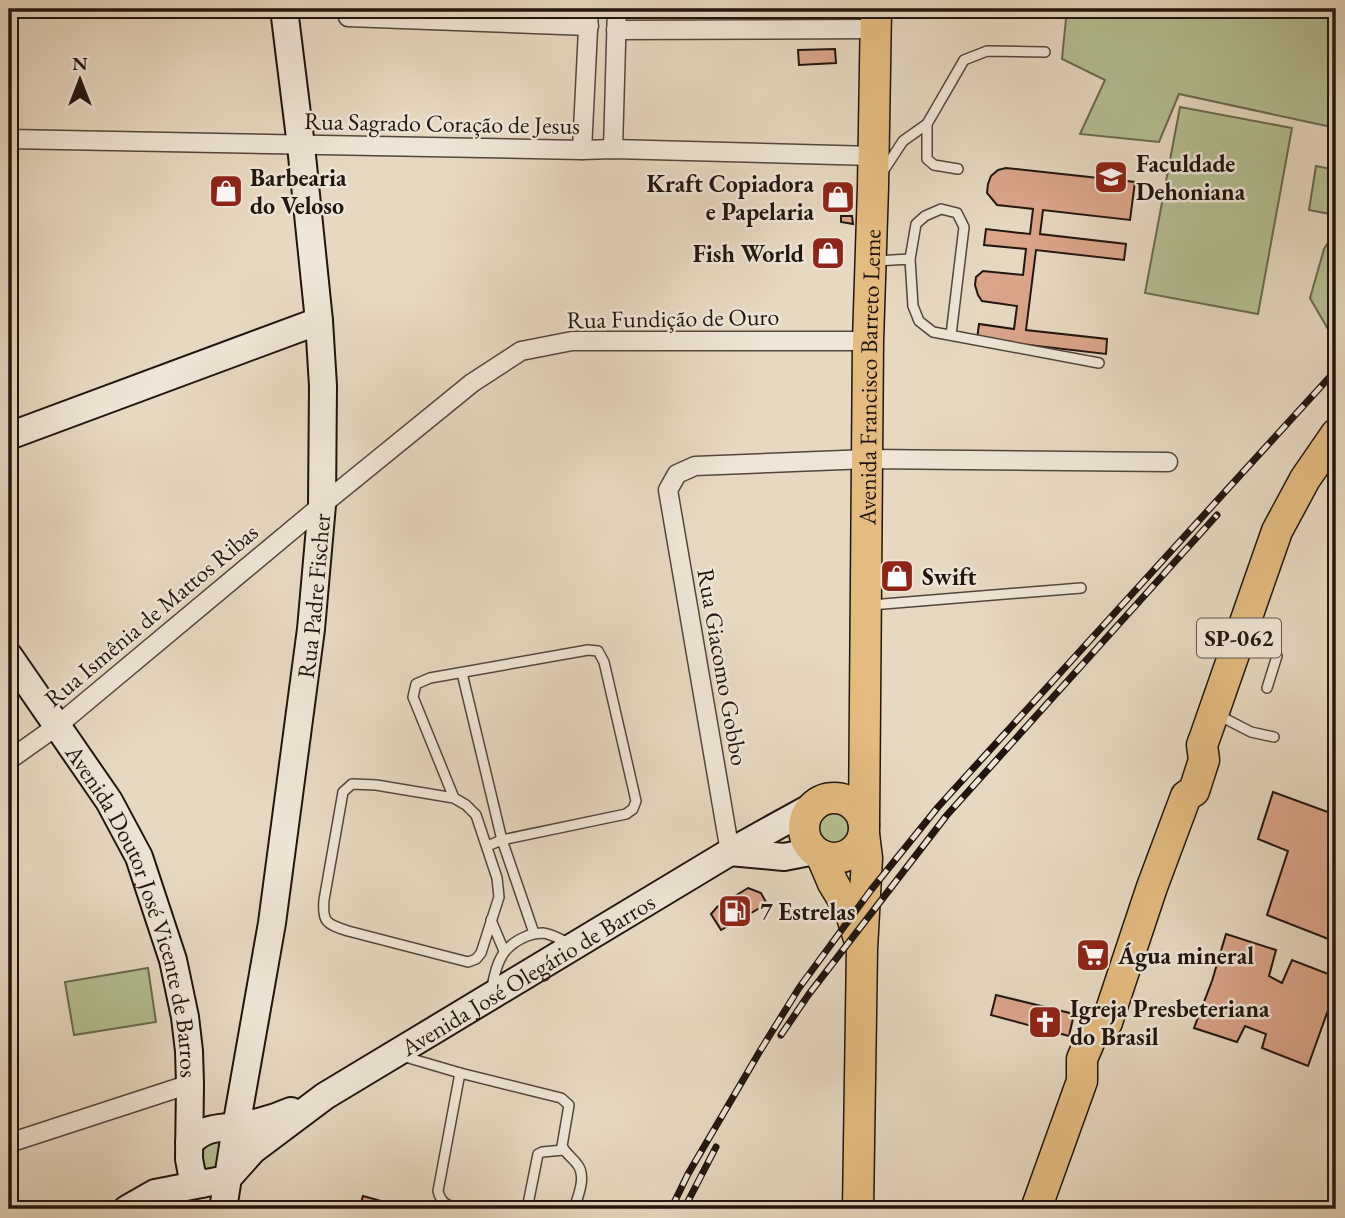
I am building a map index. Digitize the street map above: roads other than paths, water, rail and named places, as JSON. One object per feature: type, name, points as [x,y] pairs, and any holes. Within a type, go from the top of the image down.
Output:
[{"type":"main road","name":"Rua Padre Fischer","points":[[223,1209],[272,923],[311,629],[322,505],[323,386],[319,321],[284,9]]},
{"type":"main road","name":"Avenida Francisco Barreto Leme","points":[[858,1209],[862,949],[867,858],[864,829],[864,747],[868,341],[876,19]]},
{"type":"main road","points":[[9,436],[319,321]]},
{"type":"main road","name":"SP-062","points":[[1036,1209],[1082,1081],[1082,1059],[1096,1026],[1107,1022],[1186,796],[1183,787],[1192,754],[1202,746],[1277,531],[1305,479],[1336,433]]},
{"type":"main road","name":"Avenida Doutor José Vicente de Barros","points":[[9,656],[109,801],[139,857],[173,960],[185,1017],[190,1084],[189,1159],[192,1175],[201,1184]]},
{"type":"main road","name":"Avenida Francisco Barreto Leme","points":[[822,802],[856,765],[864,747]]},
{"type":"main road","points":[[730,852],[784,857],[818,853],[830,858],[847,855],[860,842],[864,829],[862,815],[849,801],[840,798],[822,802],[807,813],[804,832],[807,841],[818,853],[850,911],[862,949]]},
{"type":"main road","name":"Avenida José Olegário de Barros","points":[[227,1179],[253,1150],[324,1096],[730,852],[822,802]]},
{"type":"main road","name":"Avenida José Olegário de Barros","points":[[189,1143],[199,1133],[211,1128],[273,1119],[324,1096]]},
{"type":"main road","points":[[127,1209],[155,1193],[227,1179]]},
{"type":"street","points":[[613,149],[617,9]]},
{"type":"street","points":[[348,17],[589,17],[582,150]]},
{"type":"street","points":[[616,30],[876,19]]},
{"type":"street","name":"Rua Sagrado Coração de Jesus","points":[[9,139],[874,156]]},
{"type":"street","name":"Rua Fundição de Ouro","points":[[322,505],[472,383],[521,351],[572,341],[868,341]]},
{"type":"street","points":[[868,459],[1168,462]]},
{"type":"street","name":"Rua Giacomo Gobbo","points":[[730,852],[668,491],[677,474],[695,466],[868,459]]},
{"type":"street","name":"Rua Ismênia de Mattos Ribas","points":[[9,760],[57,726],[322,505]]},
{"type":"street","points":[[9,1143],[190,1084]]},
{"type":"lane","points":[[873,187],[903,141],[927,124],[964,60],[987,51],[1045,52]]},
{"type":"lane","points":[[927,124],[928,159],[934,165],[958,169]]},
{"type":"lane","points":[[951,335],[964,227],[957,213],[941,209],[925,216],[916,224],[910,259],[913,306],[919,321],[933,332],[1099,363]]},
{"type":"lane","points":[[871,262],[910,259]]},
{"type":"lane","points":[[866,606],[1081,587]]},
{"type":"lane","points":[[454,798],[413,697],[416,684],[430,678],[588,650],[598,651],[604,662],[636,801],[633,809],[626,814],[502,840],[487,846]]},
{"type":"lane","points":[[1267,688],[1277,656]]},
{"type":"lane","points":[[462,673],[502,840],[534,933]]},
{"type":"lane","points":[[1213,713],[1251,732],[1274,737]]},
{"type":"lane","points":[[352,784],[376,785],[454,798],[476,815],[497,878],[499,897],[481,953],[476,960],[468,962],[332,926],[326,921],[323,915],[324,900],[343,792],[352,784]]},
{"type":"lane","points":[[491,920],[505,951]]},
{"type":"lane","points":[[491,995],[499,961],[515,941],[534,933],[546,933],[574,945]]},
{"type":"lane","points":[[394,1054],[561,1098],[569,1105],[562,1146],[580,1166],[582,1176],[574,1209]]},
{"type":"lane","points":[[460,1073],[439,1191],[441,1200],[446,1204],[465,1209]]},
{"type":"lane","points":[[527,1209],[538,1154],[564,1150]]},
{"type":"railway","points":[[671,1209],[688,1174],[799,988],[871,890],[938,807],[1336,370]]},
{"type":"railway","points":[[781,1035],[809,994],[947,815],[1217,515]]},
{"type":"railway","points":[[684,1209],[716,1147]]},
{"type":"place","name":"Faculdade Dehoniana","points":[[1111,177]]},
{"type":"place","name":"Barbearia do Veloso","points":[[226,191]]},
{"type":"place","name":"Kraft Copiadora e Papelaria","points":[[838,197]]},
{"type":"place","name":"Fish World","points":[[828,253]]},
{"type":"place","name":"Swift","points":[[897,576]]},
{"type":"place","name":"7 Estrelas","points":[[735,911]]},
{"type":"place","name":"Água mineral","points":[[1093,955]]},
{"type":"place","name":"Igreja Presbeteriana do Brasil","points":[[1045,1022]]}]
